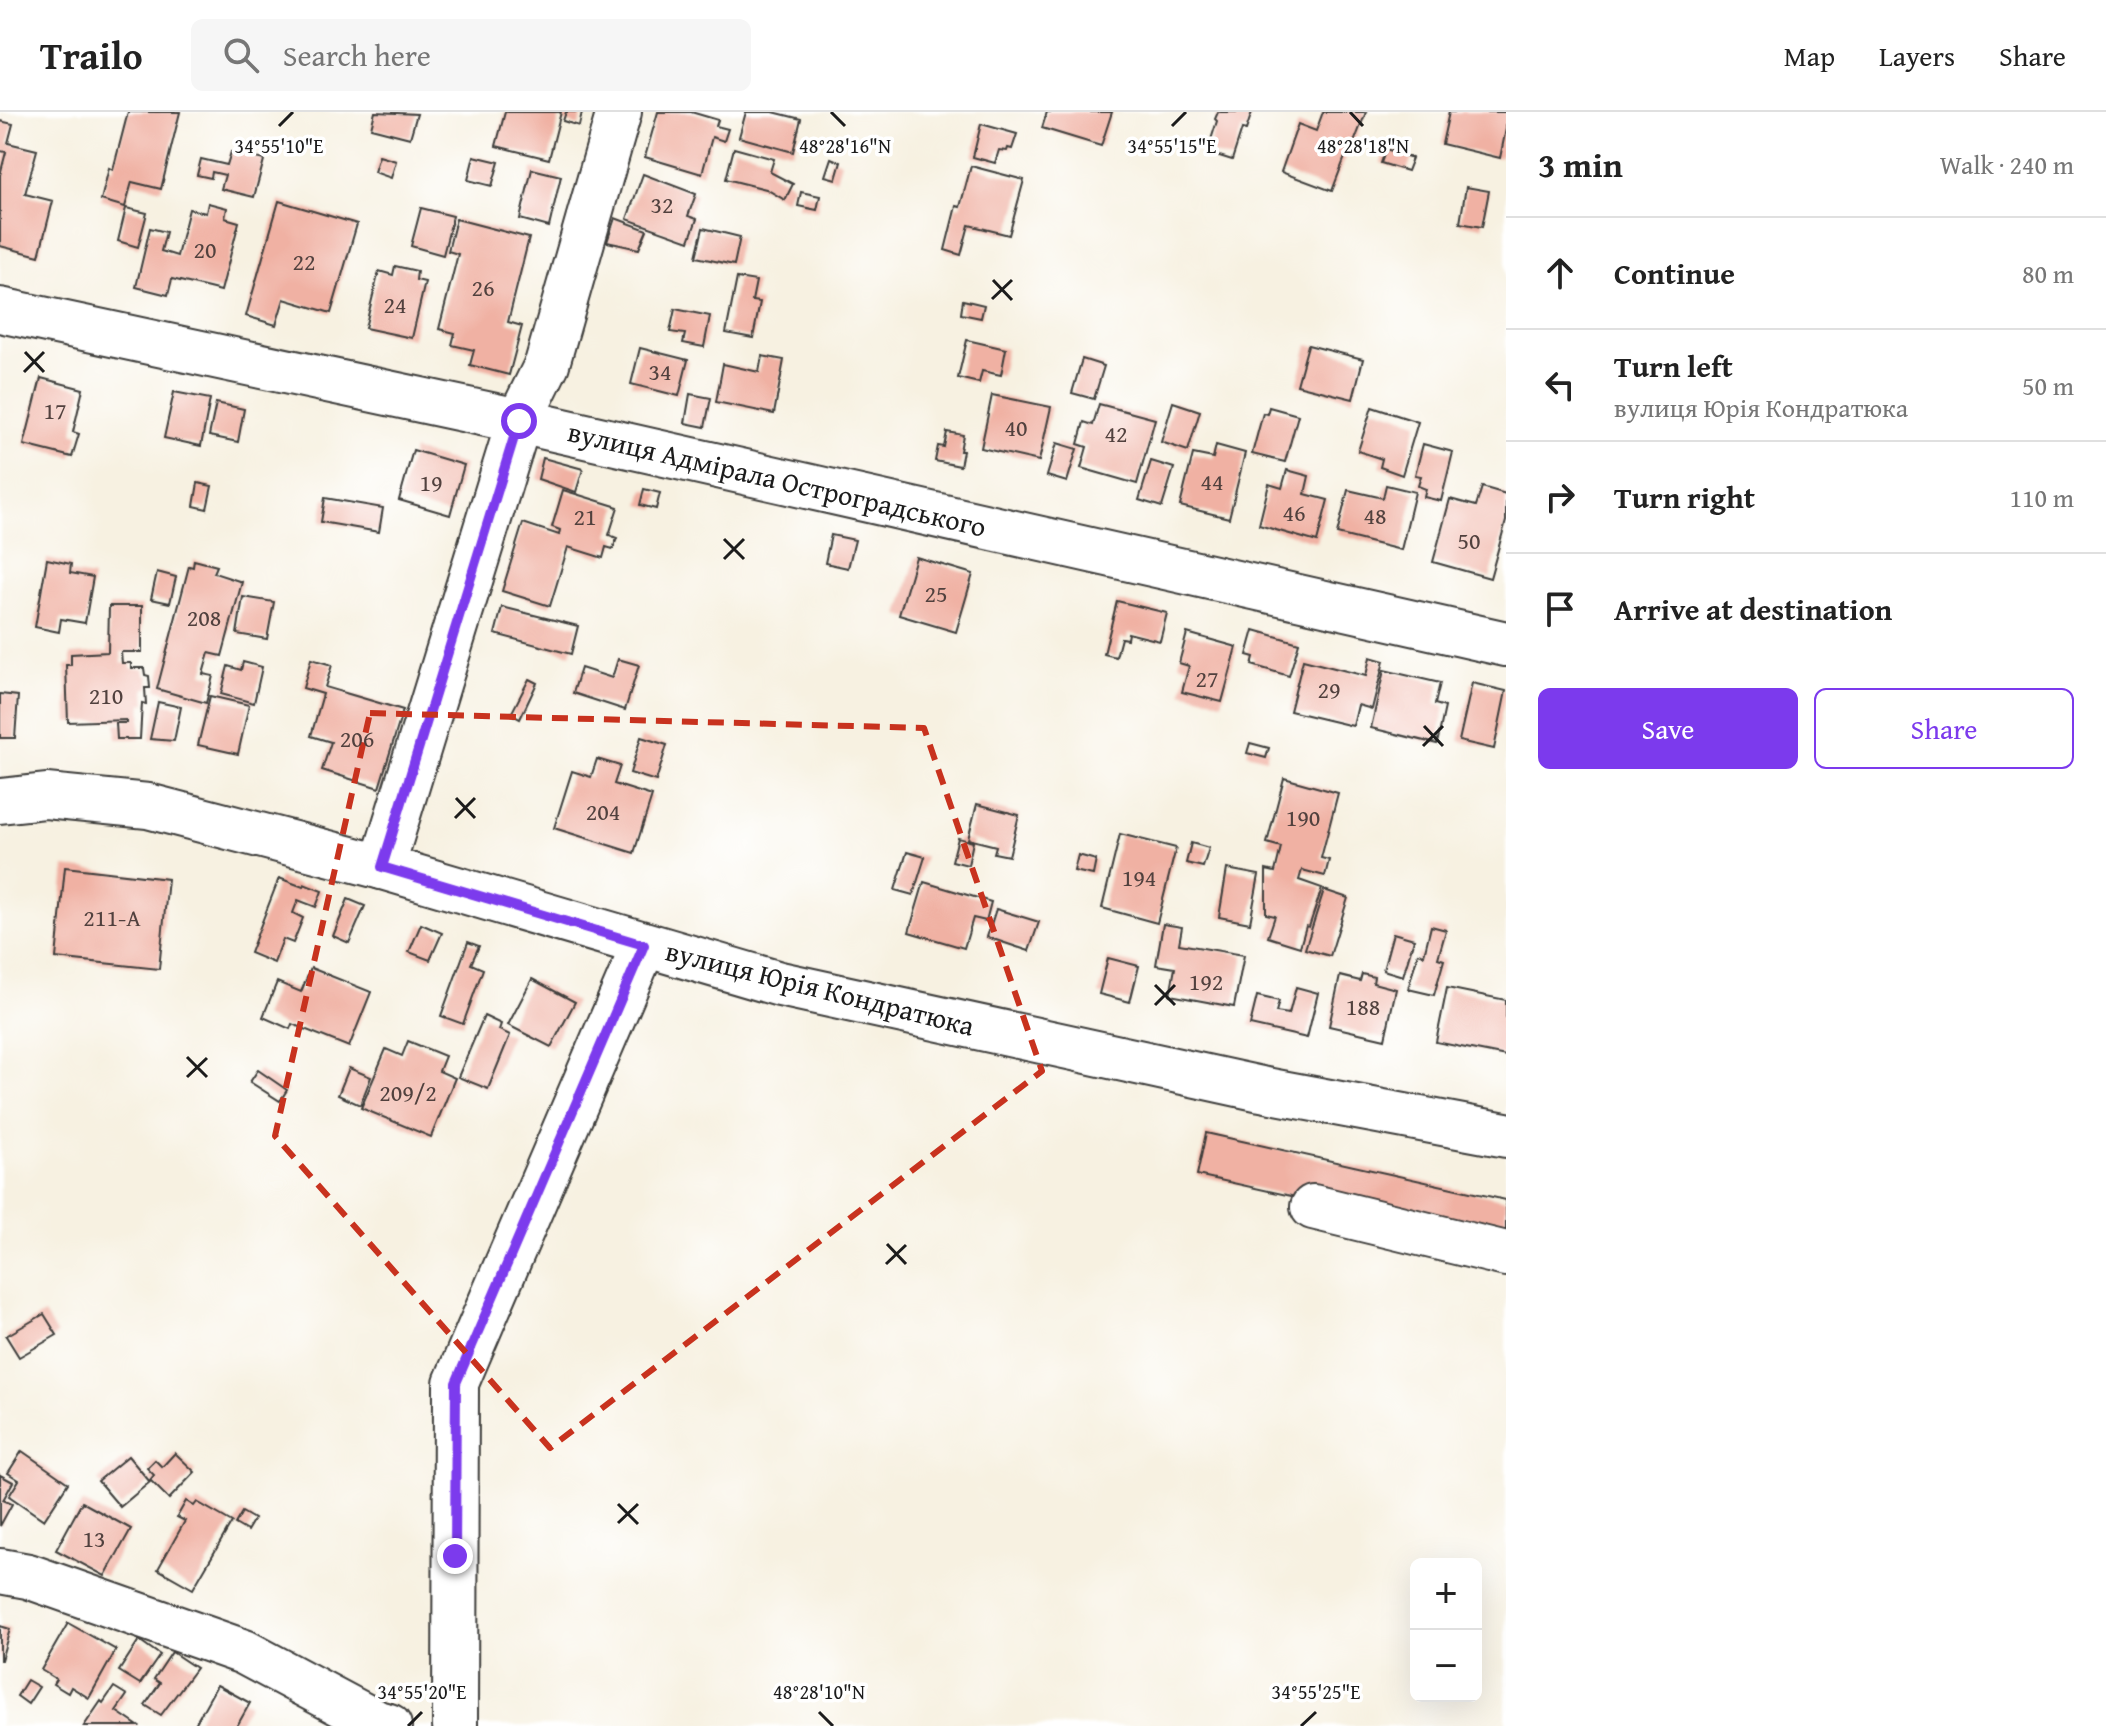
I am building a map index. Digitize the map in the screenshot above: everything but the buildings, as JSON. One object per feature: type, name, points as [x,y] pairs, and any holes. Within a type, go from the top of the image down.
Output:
[{"type":"street","points":[[382,867],[519,421],[547,364],[619,112]]},
{"type":"street","name":"вулиця Адмірала Остроградського","points":[[0,310],[519,421],[1506,644]]},
{"type":"street","name":"вулиця Юрія Кондратюка","points":[[0,801],[46,796],[148,806],[382,867],[795,987],[1261,1089],[1506,1135]]},
{"type":"street","points":[[455,1726],[456,1383],[644,945]]},
{"type":"street","points":[[1313,1207],[1506,1254]]},
{"type":"street","points":[[0,1571],[28,1576],[244,1652],[377,1723],[389,1726]]},
{"type":"highlighted area","points":[[370,713],[924,728],[1042,1071],[550,1448],[275,1136]]},
{"type":"route","points":[[455,1556],[456,1383],[644,945],[382,867],[519,421]]}]
